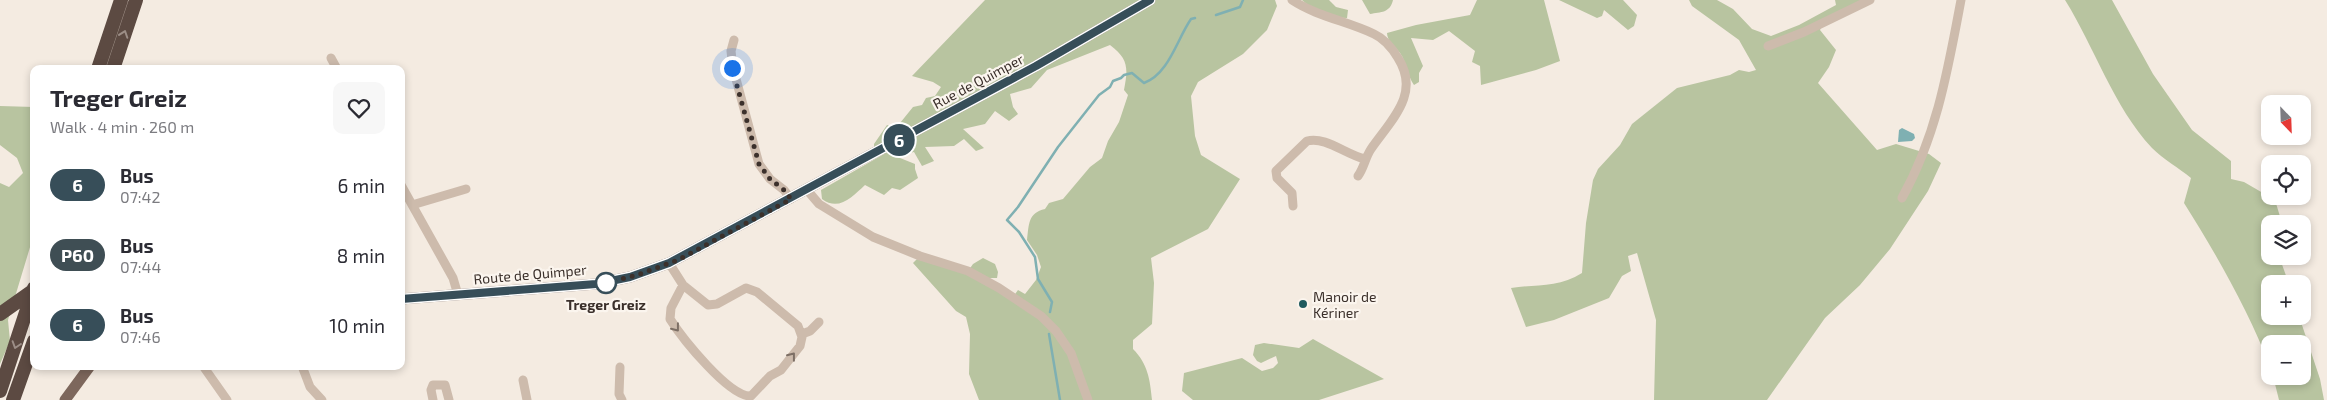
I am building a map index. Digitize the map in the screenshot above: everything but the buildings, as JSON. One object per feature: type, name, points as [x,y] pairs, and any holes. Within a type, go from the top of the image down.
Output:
[{"type":"highway","points":[[99,65],[121,0]]},
{"type":"highway","points":[[114,65],[136,0]]},
{"type":"highway","points":[[0,314],[30,294]]},
{"type":"highway","points":[[0,391],[30,301]]},
{"type":"highway","points":[[13,400],[30,352]]},
{"type":"main road","name":"Rue de Quimper","points":[[791,199],[1077,44],[1150,0]]},
{"type":"main road","name":"Route de Quimper","points":[[405,299],[607,282],[637,275],[669,263],[791,199]]},
{"type":"main road","points":[[65,400],[82,372]]},
{"type":"street","points":[[1292,0],[1318,14],[1379,36],[1389,44],[1403,66],[1408,83],[1406,95],[1396,115],[1366,159],[1358,176]]},
{"type":"street","points":[[1768,46],[1804,32],[1870,0]]},
{"type":"street","points":[[1902,198],[1922,160],[1935,122],[1950,63],[1961,0]]},
{"type":"street","points":[[734,40],[731,51],[732,68],[759,164],[770,179],[784,190],[791,199]]},
{"type":"street","points":[[331,58],[335,65]]},
{"type":"street","points":[[1293,206],[1292,193],[1277,178],[1276,171],[1306,141],[1321,140],[1353,157],[1366,159]]},
{"type":"street","points":[[412,205],[466,189]]},
{"type":"street","points":[[808,190],[819,204],[873,237],[904,250],[968,270],[1000,288],[1041,316],[1056,331],[1071,353],[1088,400]]},
{"type":"street","points":[[405,192],[453,278],[458,295]]},
{"type":"street","points":[[669,263],[683,285],[711,305],[741,290],[750,288],[757,292],[798,326],[802,334],[800,346],[780,370],[770,376],[751,396],[740,395],[708,367],[670,319],[671,308],[683,285]]},
{"type":"street","points":[[802,334],[810,331],[819,322]]},
{"type":"street","points":[[620,367],[619,394],[622,400]]},
{"type":"street","points":[[206,370],[227,400]]},
{"type":"street","points":[[304,370],[310,387],[322,400]]},
{"type":"street","points":[[523,380],[526,400]]},
{"type":"street","points":[[433,400],[431,390],[433,385],[442,383],[445,385],[449,400]]},
{"type":"green space","points":[[985,0],[1275,0],[1277,6],[1267,30],[1243,54],[1198,82],[1191,96],[1195,136],[1201,155],[1240,179],[1208,229],[1151,258],[1154,283],[1152,324],[1133,340],[1133,349],[1145,366],[1152,400],[979,400],[969,374],[970,334],[966,317],[956,311],[913,263],[917,259],[966,274],[973,264],[983,258],[995,264],[998,272],[997,278],[988,278],[1013,297],[1018,290],[1025,294],[1036,280],[1041,267],[1037,255],[1027,240],[1032,216],[1045,209],[1049,203],[1063,199],[1090,167],[1102,158],[1108,141],[1119,122],[1128,95],[1124,90],[1126,65],[1121,55],[1110,45],[1047,70],[1031,88],[1010,94],[1013,107],[1018,114],[1009,121],[995,111],[985,124],[963,129],[984,148],[976,151],[964,139],[954,146],[925,147],[934,161],[922,166],[914,152],[895,156],[915,164],[918,178],[900,190],[892,188],[884,195],[865,185],[851,198],[840,203],[828,203],[822,199],[821,190],[884,154],[874,150],[874,144],[887,125],[896,128],[913,107],[922,105],[926,98],[935,96],[941,87],[933,82],[912,76]]},
{"type":"green space","points":[[1302,0],[1329,0],[1336,7],[1348,10],[1347,18],[1334,17],[1323,13]]},
{"type":"green space","points":[[1362,0],[1393,0],[1387,10],[1370,14]]},
{"type":"green space","points":[[1477,0],[1544,0],[1560,61],[1536,70],[1481,85],[1480,66],[1472,62],[1475,51],[1449,31],[1433,40],[1411,38],[1423,66],[1419,73],[1419,82],[1414,85],[1402,57],[1390,41],[1387,33],[1416,25],[1470,15]]},
{"type":"green space","points":[[1559,0],[1623,0],[1637,15],[1634,26],[1628,30],[1604,10],[1602,16],[1597,18]]},
{"type":"green space","points":[[1689,0],[1717,0],[1733,9],[1752,29],[1771,36],[1799,25],[1836,5],[1835,0],[1864,0],[1825,20],[1820,30],[1836,50],[1829,67],[1818,83],[1877,150],[1896,144],[1929,154],[1941,163],[1928,191],[1890,249],[1860,285],[1825,318],[1767,400],[1654,400],[1656,320],[1637,253],[1628,256],[1631,271],[1622,276],[1609,298],[1554,320],[1526,327],[1511,288],[1547,285],[1565,281],[1582,273],[1586,223],[1593,180],[1598,169],[1620,145],[1632,124],[1677,88],[1730,75],[1739,70],[1749,72],[1756,70],[1739,40],[1692,6]]},
{"type":"green space","points":[[2065,0],[2112,0],[2153,74],[2192,130],[2231,161],[2231,179],[2244,182],[2261,192],[2261,205],[2277,205],[2280,215],[2261,215],[2261,265],[2282,265],[2286,275],[2261,275],[2261,325],[2302,325],[2305,335],[2261,335],[2261,344],[2231,283],[2184,203],[2191,178],[2156,152],[2138,132],[2115,95]]},
{"type":"green space","points":[[0,106],[30,107],[30,247],[8,320],[10,341],[0,364],[0,183],[9,187],[23,173],[17,158],[0,145]]},
{"type":"green space","points":[[1313,339],[1384,379],[1319,400],[1193,400],[1182,391],[1184,373],[1242,358],[1262,371],[1273,368],[1278,363],[1276,356],[1261,363],[1257,361],[1253,355],[1255,345],[1264,343],[1299,348]]},
{"type":"green space","points":[[2311,352],[2320,379],[2324,400],[2279,400],[2275,385],[2311,385]]},
{"type":"water","points":[[1902,128],[1914,134],[1915,138],[1912,141],[1898,142],[1899,130]]},
{"type":"waterway","points":[[1216,15],[1240,7],[1243,0]]},
{"type":"waterway","points":[[1050,312],[1052,302],[1038,279],[1035,257],[1019,232],[1007,220],[1018,207],[1058,147],[1099,95],[1110,87],[1113,81],[1124,75],[1132,73],[1144,83],[1153,78],[1160,72],[1172,55],[1191,19],[1195,18]]},
{"type":"waterway","points":[[1049,334],[1060,400]]},
{"type":"bus line","name":"6","points":[[405,299],[596,284],[630,277],[678,260],[1036,66],[1150,0]]},
{"type":"place","name":"Treger Greiz","points":[[606,283]]},
{"type":"place","name":"Manoir de Kériner","points":[[1303,304]]},
{"type":"route","points":[[606,283],[653,270],[678,260],[791,199],[787,192],[773,183],[759,164],[732,68]]}]
